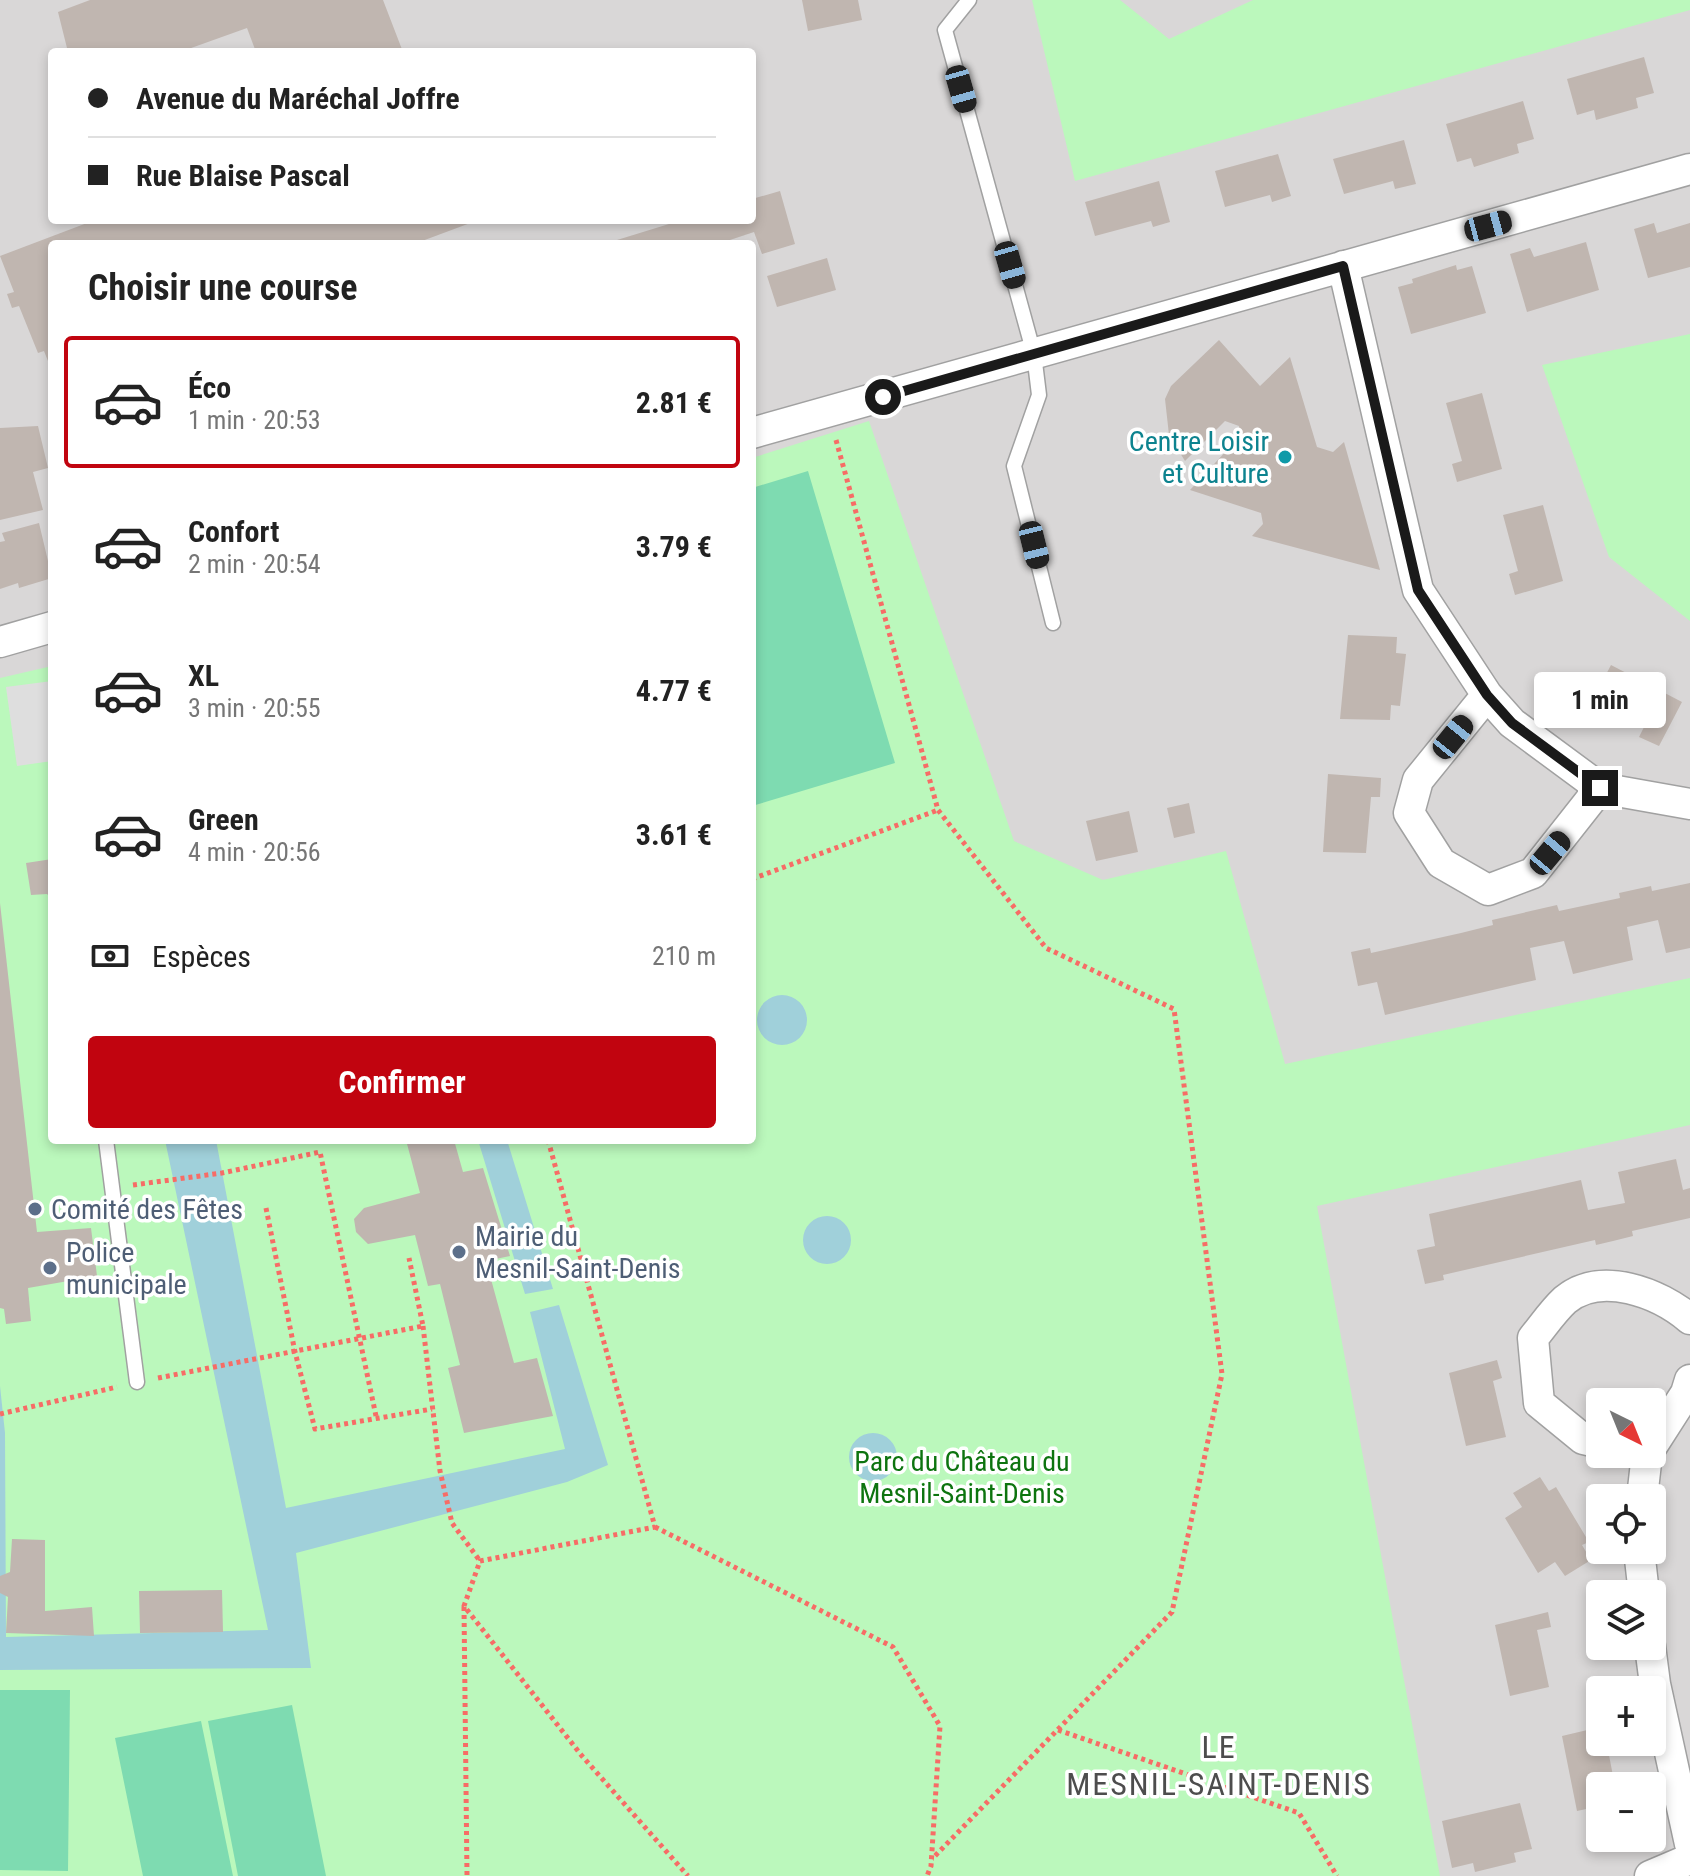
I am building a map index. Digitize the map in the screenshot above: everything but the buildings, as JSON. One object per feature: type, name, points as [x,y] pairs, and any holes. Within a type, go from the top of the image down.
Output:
[{"type":"street","points":[[756,432],[1690,169]]},
{"type":"street","points":[[1343,266],[1418,590],[1487,695],[1512,723],[1600,788],[1690,804]]},
{"type":"street","points":[[0,642],[48,628]]},
{"type":"street","points":[[1487,695],[1418,780],[1409,813],[1441,863],[1488,890],[1533,873],[1600,788]]},
{"type":"street","points":[[1586,1440],[1539,1403],[1533,1338],[1567,1298],[1606,1285],[1639,1289],[1690,1319]]},
{"type":"street","points":[[1666,1422],[1686,1393],[1690,1380]]},
{"type":"street","points":[[1652,1660],[1690,1844]]},
{"type":"street","points":[[1650,1876],[1690,1859]]},
{"type":"lane","points":[[969,0],[945,30],[1034,354],[1039,395],[1014,466],[1053,623]]},
{"type":"lane","points":[[107,1144],[137,1382]]},
{"type":"path","points":[[829,412],[938,810],[1046,948],[1174,1009],[1222,1374],[1172,1612],[932,1859]]},
{"type":"path","points":[[756,878],[938,810]]},
{"type":"path","points":[[549,1144],[655,1527]]},
{"type":"path","points":[[112,1187],[222,1173],[320,1152],[376,1416]]},
{"type":"path","points":[[266,1208],[295,1352],[315,1429],[376,1416],[432,1409]]},
{"type":"path","points":[[409,1258],[423,1326],[440,1471],[452,1523],[480,1561]]},
{"type":"path","points":[[213,1369],[423,1326]]},
{"type":"path","points":[[0,1414],[14,1410]]},
{"type":"path","points":[[480,1561],[655,1527],[893,1647],[940,1726],[932,1859],[927,1876]]},
{"type":"path","points":[[467,1876],[464,1606],[480,1561]]},
{"type":"path","points":[[464,1606],[582,1756],[688,1876]]},
{"type":"path","points":[[1058,1730],[1299,1813],[1337,1876]]},
{"type":"shaded area","points":[[0,0],[1690,0],[1690,1876],[0,1876]]},
{"type":"shaded area","points":[[48,682],[48,762],[17,766],[6,687]]},
{"type":"green space","points":[[1032,0],[1120,0],[1169,39],[1253,0],[1690,0],[1690,10],[1075,181]]},
{"type":"green space","points":[[1690,334],[1690,621],[1609,557],[1542,365]]},
{"type":"green space","name":"Parc du Château du Mesnil-Saint-Denis","points":[[869,421],[1014,841],[1103,880],[1226,851],[1285,1064],[1690,978],[1690,1125],[1317,1206],[1440,1876],[0,1876],[0,678],[48,667],[48,1144],[756,1144],[756,457]]},
{"type":"green space","points":[[808,471],[895,763],[756,805],[756,487]]},
{"type":"green space","points":[[0,1690],[70,1690],[68,1871],[0,1870]]},
{"type":"green space","points":[[292,1705],[326,1876],[238,1876],[208,1721]]},
{"type":"green space","points":[[201,1721],[233,1876],[143,1876],[115,1738]]},
{"type":"water","points":[[782,995],[799,1003],[807,1020],[799,1037],[782,1045],[765,1037],[757,1020],[765,1003]]},
{"type":"water","points":[[166,1144],[217,1144],[286,1508],[565,1449],[530,1312],[559,1305],[608,1465],[567,1482],[296,1553],[311,1668],[0,1670],[0,1386],[5,1433],[6,1637],[268,1630]]},
{"type":"water","points":[[479,1144],[508,1144],[553,1289],[525,1294]]},
{"type":"water","points":[[827,1216],[844,1223],[851,1240],[844,1257],[827,1264],[810,1257],[803,1240],[810,1223]]},
{"type":"water","points":[[873,1433],[890,1440],[897,1457],[890,1474],[873,1481],[856,1474],[849,1457],[856,1440]]},
{"type":"place","name":"Centre Loisir et Culture","points":[[1285,457]]},
{"type":"place","name":"Comité des Fêtes","points":[[35,1209]]},
{"type":"place","name":"Mairie du Mesnil-Saint-Denis","points":[[459,1252]]},
{"type":"place","name":"Police municipale","points":[[50,1268]]},
{"type":"district","name":"LE MESNIL-SAINT-DENIS","points":[[1219,1766]]},
{"type":"route","points":[[883,397],[1343,266],[1418,590],[1487,695],[1512,723],[1582,778],[1600,788]]}]
